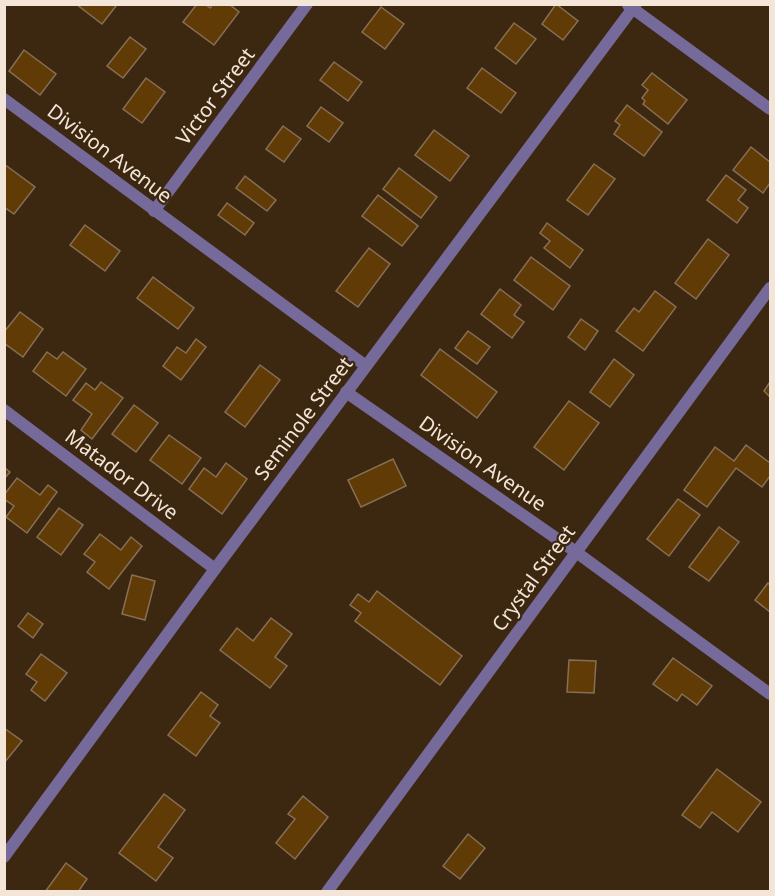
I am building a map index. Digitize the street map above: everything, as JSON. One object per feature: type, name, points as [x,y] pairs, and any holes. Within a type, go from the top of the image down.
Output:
[{"type":"street","name":"Victor Street","points":[[154,211],[307,4]]},
{"type":"street","points":[[632,6],[771,109]]},
{"type":"street","name":"Seminole Street","points":[[5,855],[632,6]]},
{"type":"street","name":"Division Avenue","points":[[4,99],[366,366]]},
{"type":"street","name":"Crystal Street","points":[[327,891],[771,288]]},
{"type":"street","name":"Division Avenue","points":[[346,392],[576,552],[771,694]]},
{"type":"street","name":"Matador Drive","points":[[4,410],[215,569]]},
{"type":"building","points":[[76,4],[114,4],[116,6],[102,24]]},
{"type":"building","points":[[197,4],[205,4],[210,8],[213,4],[229,4],[239,12],[214,45],[183,22]]},
{"type":"building","points":[[556,4],[578,21],[563,40],[542,24]]},
{"type":"building","points":[[381,7],[404,24],[385,49],[362,32]]},
{"type":"building","points":[[514,23],[536,39],[516,64],[495,48]]},
{"type":"building","points":[[130,37],[146,49],[123,78],[107,66]]},
{"type":"building","points":[[24,50],[56,74],[40,95],[9,71]]},
{"type":"building","points":[[334,62],[362,82],[348,101],[320,80]]},
{"type":"building","points":[[482,68],[516,93],[501,113],[467,88]]},
{"type":"building","points":[[652,73],[687,100],[668,124],[643,104],[645,101],[642,98],[648,90],[642,85]]},
{"type":"building","points":[[146,78],[165,92],[142,123],[123,109]]},
{"type":"building","points":[[627,105],[662,132],[644,156],[614,134],[620,125],[615,121]]},
{"type":"building","points":[[321,107],[343,123],[329,142],[307,126]]},
{"type":"building","points":[[283,126],[301,139],[284,162],[266,149]]},
{"type":"building","points":[[434,130],[469,156],[450,181],[415,155]]},
{"type":"building","points":[[751,147],[770,162],[770,183],[763,193],[733,170]]},
{"type":"building","points":[[4,164],[35,187],[14,214],[4,207]]},
{"type":"building","points":[[594,164],[615,179],[588,215],[567,200]]},
{"type":"building","points":[[399,168],[437,197],[421,218],[383,189]]},
{"type":"building","points":[[726,175],[746,190],[738,200],[748,208],[737,223],[707,200]]},
{"type":"building","points":[[245,176],[276,200],[267,211],[236,188]]},
{"type":"building","points":[[378,195],[418,226],[402,246],[362,216]]},
{"type":"building","points":[[227,203],[254,223],[245,235],[218,215]]},
{"type":"building","points":[[547,223],[583,250],[570,268],[544,248],[550,241],[540,233]]},
{"type":"building","points":[[85,225],[120,251],[105,271],[70,245]]},
{"type":"building","points":[[708,239],[729,255],[696,299],[675,283]]},
{"type":"building","points":[[369,248],[390,264],[358,307],[336,291]]},
{"type":"building","points":[[531,257],[570,286],[553,310],[514,280]]},
{"type":"building","points":[[153,277],[194,308],[178,329],[137,298]]},
{"type":"building","points":[[500,289],[521,305],[514,315],[524,322],[512,338],[481,314]]},
{"type":"building","points":[[655,291],[676,307],[643,351],[616,331],[634,308],[639,312]]},
{"type":"building","points":[[20,312],[43,329],[23,357],[4,343],[4,332]]},
{"type":"building","points":[[581,319],[598,331],[585,350],[568,337]]},
{"type":"building","points":[[468,331],[490,347],[477,364],[455,348]]},
{"type":"building","points":[[196,339],[206,347],[181,380],[163,366],[177,347],[186,353]]},
{"type":"building","points":[[440,349],[497,392],[477,418],[421,375]]},
{"type":"building","points":[[47,352],[57,359],[63,352],[86,369],[66,396],[33,371]]},
{"type":"building","points":[[614,359],[634,375],[610,407],[590,392]]},
{"type":"building","points":[[260,365],[280,380],[245,427],[225,412]]},
{"type":"building","points":[[101,382],[123,398],[92,439],[81,430],[92,414],[73,400],[86,383],[95,390]]},
{"type":"building","points":[[770,382],[770,397],[764,391]]},
{"type":"building","points":[[569,401],[599,423],[564,470],[534,447]]},
{"type":"building","points":[[134,405],[158,423],[136,452],[112,434]]},
{"type":"building","points":[[169,435],[201,458],[182,484],[150,460]]},
{"type":"building","points":[[746,445],[770,463],[770,476],[762,487],[736,468],[707,507],[684,490],[715,447],[734,461]]},
{"type":"building","points":[[393,459],[406,486],[361,507],[348,480]]},
{"type":"building","points":[[226,463],[247,479],[222,514],[189,489],[204,468],[216,477]]},
{"type":"building","points":[[4,467],[10,472],[4,479]]},
{"type":"building","points":[[17,478],[40,495],[48,485],[57,492],[27,533],[6,517],[14,506],[4,499],[4,495]]},
{"type":"building","points":[[678,499],[700,515],[669,556],[647,539]]},
{"type":"building","points":[[59,508],[83,525],[61,555],[37,537]]},
{"type":"building","points":[[719,527],[739,542],[709,581],[689,567]]},
{"type":"building","points":[[100,534],[121,550],[131,537],[142,546],[109,589],[87,572],[95,562],[84,554]]},
{"type":"building","points":[[132,575],[155,581],[145,620],[122,614]]},
{"type":"building","points":[[768,583],[770,585],[770,612],[755,600]]},
{"type":"building","points":[[377,591],[462,656],[440,685],[355,621],[361,613],[350,605],[358,594],[369,602]]},
{"type":"building","points":[[28,613],[43,624],[33,638],[18,626]]},
{"type":"building","points":[[271,618],[292,634],[275,657],[287,666],[270,688],[220,650],[237,628],[253,641]]},
{"type":"building","points":[[41,654],[67,673],[45,701],[31,690],[37,682],[26,674]]},
{"type":"building","points":[[673,658],[712,686],[697,705],[682,694],[677,701],[653,684]]},
{"type":"building","points":[[569,660],[596,661],[594,693],[567,692]]},
{"type":"building","points":[[201,692],[218,705],[210,716],[220,723],[196,756],[168,735]]},
{"type":"building","points":[[4,728],[22,741],[4,763]]},
{"type":"building","points":[[717,769],[761,802],[738,832],[712,812],[700,828],[682,815]]},
{"type":"building","points":[[164,794],[185,810],[158,847],[173,858],[156,881],[119,853]]},
{"type":"building","points":[[303,796],[328,817],[295,859],[276,843],[295,819],[288,814]]},
{"type":"building","points":[[468,834],[485,848],[460,879],[443,866]]},
{"type":"building","points":[[66,863],[87,879],[78,892],[45,892]]}]
